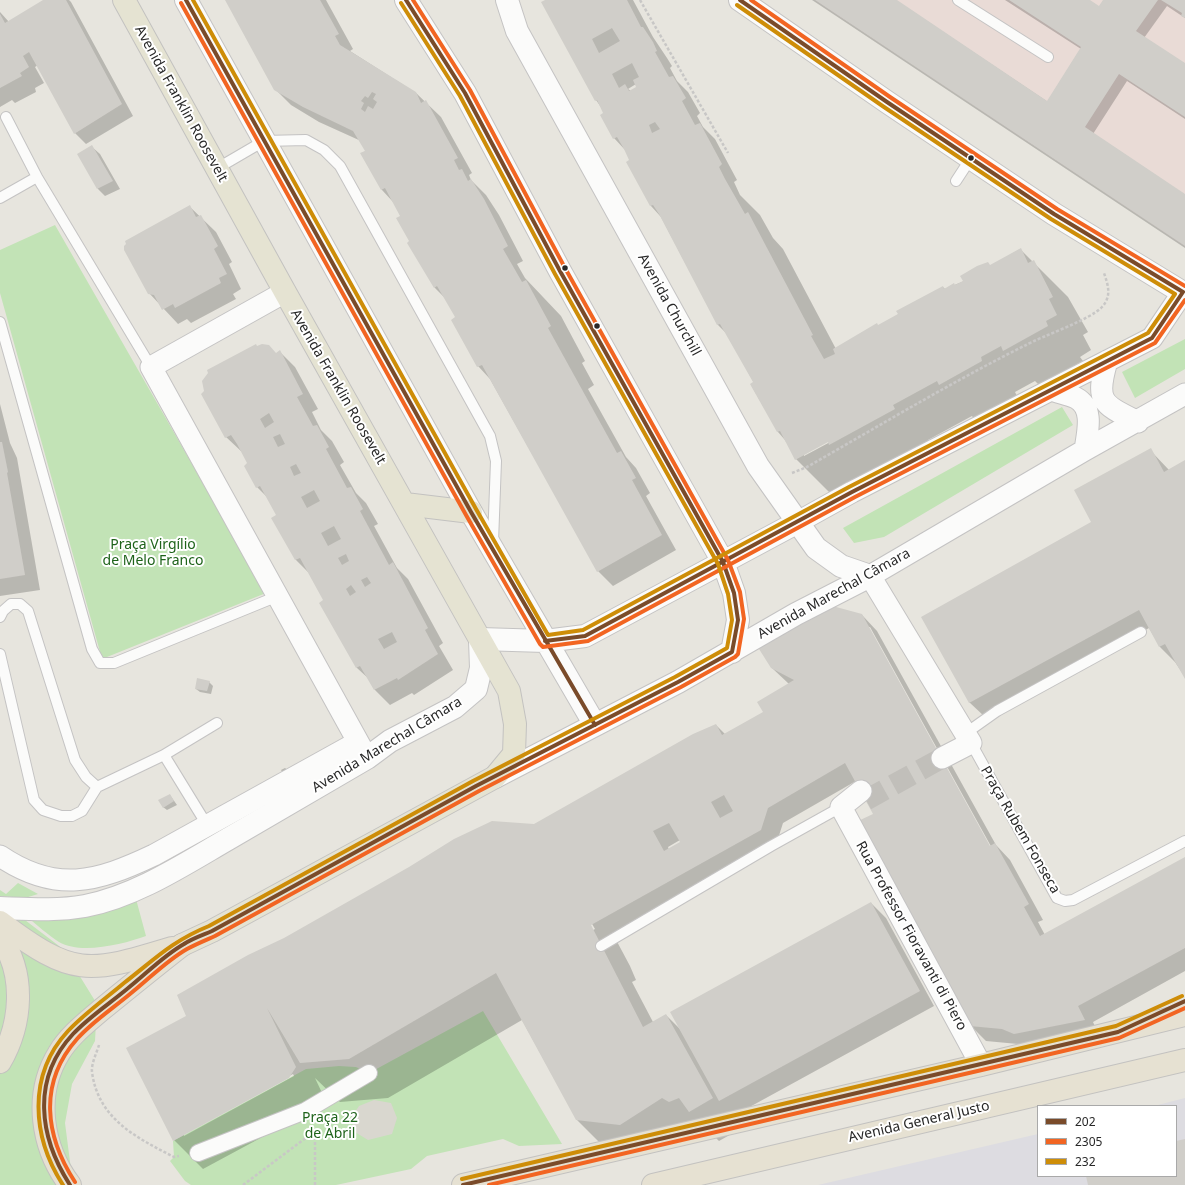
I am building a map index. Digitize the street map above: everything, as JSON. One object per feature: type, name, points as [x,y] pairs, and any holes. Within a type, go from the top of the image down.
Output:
[{"type":"highway","points":[[0,922],[40,950],[58,960],[79,966],[110,966],[182,945]]},
{"type":"highway","points":[[0,937],[13,961],[17,977],[19,1000],[17,1018],[12,1036],[0,1062]]},
{"type":"highway","points":[[70,1185],[56,1164],[49,1147],[43,1123],[46,1088],[51,1069],[59,1053],[79,1029],[182,945]]},
{"type":"highway","points":[[1118,1032],[1185,1001]]},
{"type":"highway","points":[[463,1185],[981,1065],[1185,1015]]},
{"type":"highway","name":"Avenida General Justo","points":[[653,1185],[1185,1060]]},
{"type":"main road","name":"Avenida Franklin Roosevelt","points":[[124,0],[216,169],[509,691],[515,724],[514,754],[495,777]]},
{"type":"main road","points":[[405,504],[471,512]]},
{"type":"main road","name":"Avenida Marechal Câmara","points":[[182,945],[212,931],[495,777]]},
{"type":"street","points":[[186,0],[492,550],[595,725]]},
{"type":"street","points":[[406,0],[464,93],[560,271],[723,562],[734,593],[738,620],[732,652]]},
{"type":"street","name":"Avenida Churchill","points":[[507,0],[517,31],[758,466],[816,548],[840,566],[870,576]]},
{"type":"street","points":[[480,639],[545,642],[586,636],[852,492],[1152,338],[1184,293],[1054,214],[740,0]]},
{"type":"street","points":[[285,292],[151,367],[362,750]]},
{"type":"street","points":[[1107,362],[1100,390],[1104,400],[1122,414],[1138,422]]},
{"type":"street","points":[[1051,390],[1076,398],[1087,411],[1089,422],[1085,450]]},
{"type":"street","name":"Avenida Marechal Câmara","points":[[495,777],[678,682],[796,614],[870,576],[1085,450],[1138,422],[1185,394]]},
{"type":"street","points":[[870,576],[968,738],[940,753]]},
{"type":"street","name":"Avenida Marechal Câmara","points":[[0,856],[14,866],[42,878],[67,880],[97,877],[139,862],[207,825],[362,750],[390,741],[455,707],[476,689],[480,668],[480,639]]},
{"type":"street","name":"Avenida Marechal Câmara","points":[[0,908],[51,910],[112,899],[129,892],[194,859],[362,750]]},
{"type":"street","points":[[841,808],[864,796]]},
{"type":"street","name":"Rua Professor Fioravanti di Piero","points":[[841,808],[981,1065]]},
{"type":"street","points":[[198,1153],[305,1110],[369,1073]]},
{"type":"lane","points":[[958,0],[1048,57]]},
{"type":"lane","points":[[6,117],[37,177],[151,367]]},
{"type":"lane","points":[[216,169],[264,142],[306,140],[324,150],[340,166],[490,436],[496,461],[492,550]]},
{"type":"lane","points":[[956,182],[971,158]]},
{"type":"lane","points":[[0,198],[37,177]]},
{"type":"lane","points":[[0,322],[92,649],[100,663],[114,663],[122,660],[278,596]]},
{"type":"lane","points":[[0,617],[3,611],[11,604],[20,604],[28,611],[75,760],[86,777],[97,787]]},
{"type":"lane","points":[[968,738],[997,711],[1141,632]]},
{"type":"lane","points":[[0,654],[34,800],[43,810],[61,816],[72,816],[82,811],[97,787],[164,754],[217,723]]},
{"type":"lane","name":"Praça Rubem Fonseca","points":[[968,738],[1057,898],[1065,901],[1073,900],[1185,841]]},
{"type":"lane","points":[[164,754],[207,825]]},
{"type":"lane","points":[[601,946],[771,846],[841,808]]},
{"type":"path","points":[[640,0],[728,153]]},
{"type":"path","points":[[789,473],[807,467],[954,383],[1101,308],[1109,296],[1108,284],[1100,268]]},
{"type":"path","points":[[92,1070],[101,1098],[111,1116],[136,1137],[174,1157],[198,1153]]},
{"type":"path","points":[[243,1185],[315,1131],[315,1185]]},
{"type":"shaded area","points":[[815,0],[1185,0],[1185,246]]},
{"type":"shaded area","points":[[1185,1098],[1185,1185],[818,1185],[1037,1134],[1037,1177],[1177,1177],[1177,1105],[1158,1105]]},
{"type":"shaded area","name":"Praça 22 de Abril","points":[[374,1100],[391,1103],[397,1118],[392,1134],[368,1140],[355,1132],[351,1118],[359,1106]]},
{"type":"green space","name":"Praça Virgílio de Melo Franco","points":[[55,225],[266,593],[102,659],[0,293],[0,250]]},
{"type":"green space","points":[[1185,339],[1185,369],[1135,398],[1122,372]]},
{"type":"green space","points":[[1062,407],[1073,425],[884,537],[854,543],[843,528]]},
{"type":"green space","points":[[18,883],[38,894],[25,898],[0,896],[0,890],[6,894]]},
{"type":"green space","points":[[136,899],[146,936],[115,945],[90,948],[68,946],[59,942],[27,917]]},
{"type":"green space","points":[[0,901],[63,949],[97,1004],[95,1041],[72,1084],[65,1123],[73,1185],[0,1185]]},
{"type":"green space","name":"Praça 22 de Abril","points":[[483,1011],[562,1144],[519,1146],[503,1139],[427,1156],[411,1169],[336,1185],[191,1185],[185,1181],[170,1161],[174,1157],[173,1141],[306,1069],[339,1066],[356,1067],[369,1073]]},
{"type":"building","points":[[43,0],[66,0],[122,104],[74,134],[29,52],[23,56],[29,67],[20,73],[22,76],[0,88],[0,14],[5,23]]},
{"type":"building","points":[[225,0],[320,0],[339,34],[335,36],[340,45],[416,92],[421,103],[426,100],[458,158],[454,160],[459,170],[462,169],[468,181],[471,179],[484,199],[508,246],[503,249],[522,282],[526,280],[551,326],[548,328],[617,453],[621,451],[636,478],[632,480],[662,535],[597,572],[482,365],[477,367],[451,320],[455,317],[437,286],[434,288],[407,243],[409,241],[396,218],[400,216],[385,188],[381,190],[360,153],[365,151],[353,131],[303,107],[274,90]],"holes":[[[372,92],[376,94],[373,99],[377,102],[373,109],[368,106],[365,112],[361,109],[364,103],[361,101],[365,96],[368,98]]]},
{"type":"building","points":[[545,0],[627,0],[641,27],[643,27],[653,42],[657,51],[655,52],[669,77],[673,76],[686,98],[682,101],[695,125],[700,123],[722,164],[719,167],[725,179],[745,214],[748,212],[813,335],[811,336],[824,359],[835,354],[833,349],[877,323],[878,325],[898,314],[896,311],[943,286],[944,289],[954,283],[955,285],[963,281],[960,276],[977,266],[988,262],[990,265],[1021,248],[1028,263],[1034,260],[1053,297],[1049,299],[1057,315],[1046,321],[1048,326],[1003,351],[1001,346],[981,357],[982,361],[939,385],[937,381],[893,405],[895,409],[829,445],[828,442],[795,460],[780,431],[777,432],[750,384],[753,382],[720,324],[717,325],[659,214],[653,205],[650,206],[626,162],[629,160],[624,149],[617,137],[613,139],[600,115],[603,113],[597,100],[595,101],[541,2]],"holes":[[[612,28],[620,41],[599,53],[592,39]],[[632,63],[639,77],[633,80],[636,87],[629,91],[625,84],[619,88],[612,74]],[[655,122],[660,129],[652,133],[649,125]]]},
{"type":"building","points":[[815,0],[897,0],[1047,101],[1081,47],[1009,0],[1090,0],[1099,6],[1103,0],[1158,0],[1136,31],[1185,63],[1185,117],[1119,74],[1085,127],[1185,194],[1185,246]]},
{"type":"building","points":[[1161,0],[1185,0],[1185,18],[1181,16],[1182,13]]},
{"type":"building","points":[[92,145],[113,181],[97,189],[77,154]]},
{"type":"building","points":[[190,205],[196,217],[201,215],[218,246],[214,249],[227,274],[219,278],[221,283],[175,308],[173,304],[162,310],[154,295],[148,294],[124,250],[124,246],[126,244],[125,241]]},
{"type":"building","points":[[256,344],[257,346],[262,344],[269,345],[276,353],[280,350],[303,394],[297,397],[313,426],[317,425],[329,447],[326,449],[347,488],[351,487],[363,509],[360,511],[389,565],[393,562],[428,628],[425,630],[438,654],[398,680],[397,678],[374,690],[360,666],[356,668],[319,603],[323,600],[300,558],[295,560],[271,518],[276,515],[260,486],[256,488],[244,466],[247,463],[237,444],[231,435],[225,438],[201,394],[204,391],[202,381],[208,373],[207,370]],"holes":[[[269,413],[274,422],[265,428],[260,419]],[[280,434],[285,444],[278,447],[273,437]],[[296,464],[301,473],[294,476],[290,467]],[[314,490],[320,501],[307,508],[301,497]],[[334,526],[341,539],[328,546],[321,533]],[[346,554],[349,561],[342,565],[338,558]],[[367,577],[371,583],[365,587],[361,580]],[[351,585],[356,592],[350,596],[346,589]],[[392,632],[397,642],[384,649],[378,639]]]},
{"type":"building","points":[[0,442],[2,442],[8,472],[25,575],[0,579]]},
{"type":"building","points":[[1151,448],[1164,472],[1185,460],[1185,679],[1165,644],[1159,647],[1139,610],[969,703],[921,617],[1091,522],[1074,490]]},
{"type":"building","points":[[825,604],[862,614],[990,846],[995,843],[1029,904],[1024,907],[1040,936],[1185,857],[1185,948],[1078,1006],[1085,1020],[1014,1034],[1002,1029],[970,1026],[856,822],[873,814],[845,763],[768,808],[761,830],[591,925],[643,1027],[666,1014],[713,1098],[689,1112],[679,1098],[669,1102],[662,1098],[620,1125],[576,1120],[496,973],[349,1059],[300,1063],[267,1008],[296,1067],[289,1078],[173,1141],[126,1048],[186,1016],[177,995],[248,955],[284,938],[409,867],[454,839],[492,821],[534,824],[693,734],[716,724],[722,735],[763,712],[757,702],[794,680],[771,668],[754,641]],"holes":[[[724,795],[733,811],[720,818],[711,802]],[[669,823],[680,842],[664,851],[653,831]]]},
{"type":"building","points":[[197,678],[210,681],[207,691],[195,689]]},
{"type":"building","points":[[170,794],[174,801],[163,808],[158,800]]},
{"type":"building","points":[[871,902],[920,991],[719,1101],[670,1012]]},
{"type":"building","points":[[1185,1139],[1185,1185],[1088,1185],[1086,1177],[1177,1177],[1177,1141]]},
{"type":"tunnel","points":[[866,800],[942,758]]},
{"type":"transit line","name":"202","points":[[186,0],[471,512],[595,725]]},
{"type":"transit line","name":"232","points":[[193,0],[476,509],[548,635],[583,630],[849,487],[1148,333],[1175,294],[1051,219],[884,107],[737,5]]},
{"type":"transit line","name":"202","points":[[70,1185],[51,1147],[46,1128],[44,1108],[45,1089],[50,1070],[60,1051],[73,1034],[92,1016],[176,949],[194,938],[212,931],[476,786],[678,682],[732,652],[738,620],[734,593],[723,562],[560,271],[465,93],[406,0]]},
{"type":"transit line","name":"2305","points":[[75,1182],[57,1146],[52,1128],[50,1110],[51,1091],[56,1073],[64,1056],[83,1033],[165,965],[187,949],[215,936],[479,791],[681,687],[738,654],[744,619],[740,592],[728,560],[565,268],[470,90],[413,0]]},
{"type":"transit line","name":"202","points":[[545,641],[585,636],[852,492],[1152,338],[1183,292],[1054,214],[887,102],[740,0]]},
{"type":"transit line","name":"2305","points":[[751,0],[890,97],[1057,209],[1185,286]]},
{"type":"transit line","name":"2305","points":[[181,3],[466,515],[543,647],[588,641],[855,497],[1155,343],[1185,300]]},
{"type":"transit line","name":"232","points":[[63,1185],[45,1147],[40,1127],[38,1106],[40,1086],[46,1067],[55,1048],[68,1031],[95,1006],[155,958],[184,938],[209,926],[473,781],[675,677],[727,648],[732,620],[728,594],[718,564],[555,274],[460,96],[401,3]]},
{"type":"transit line","name":"232","points":[[462,1179],[1116,1026],[1182,996]]},
{"type":"transit line","name":"202","points":[[463,1185],[1118,1032],[1185,1001]]},
{"type":"transit line","name":"2305","points":[[489,1185],[1119,1038],[1185,1008]]}]
